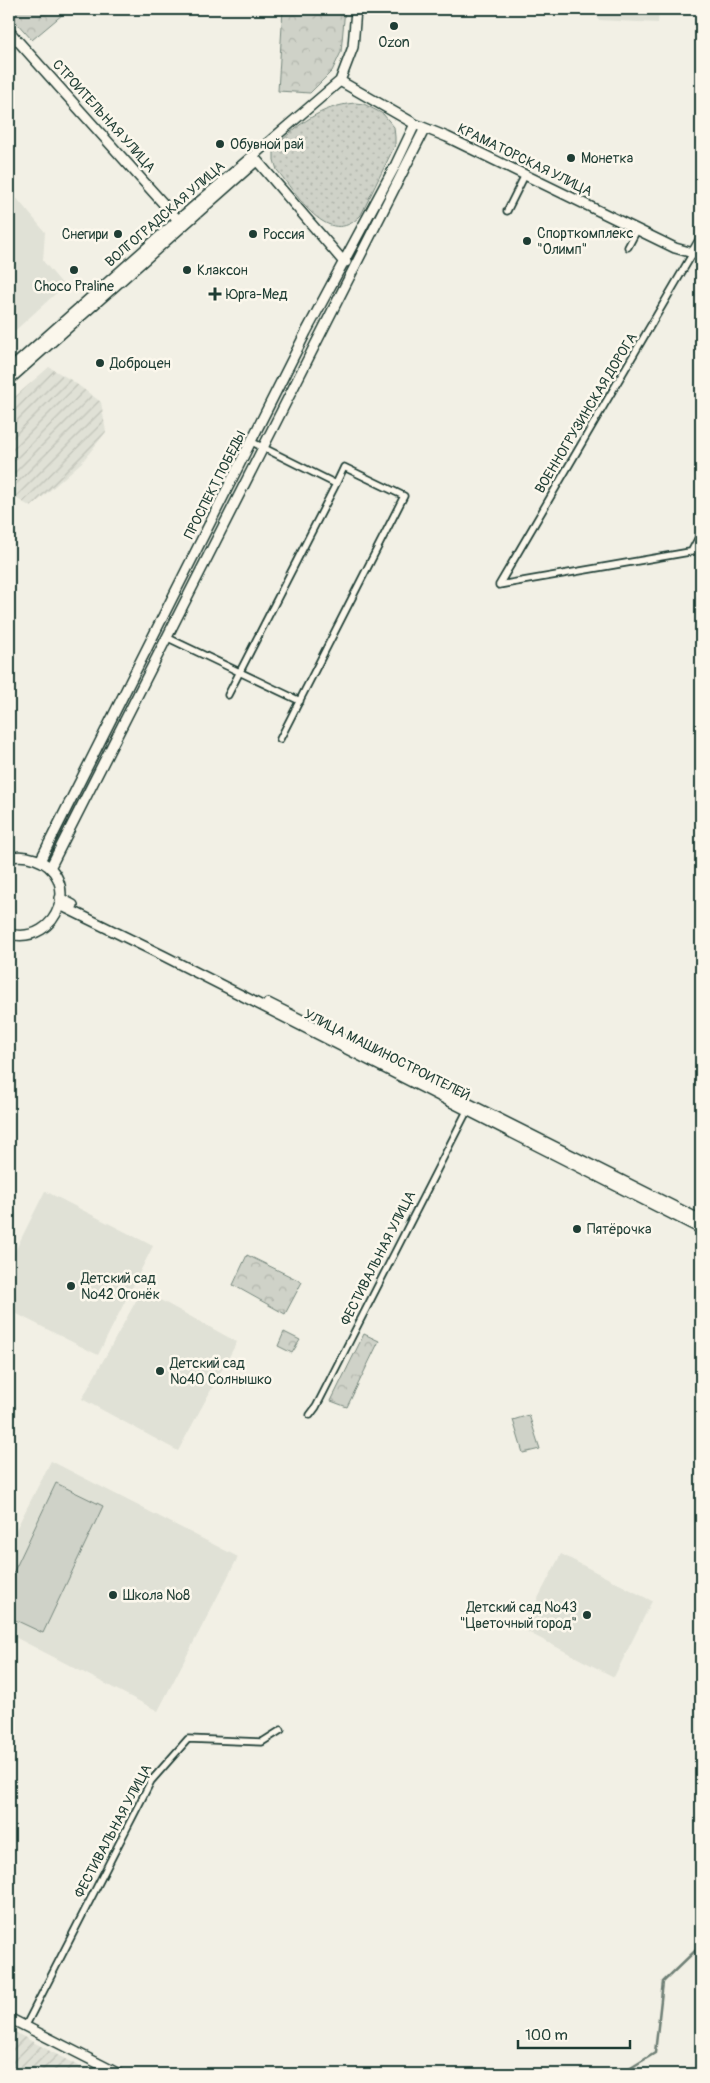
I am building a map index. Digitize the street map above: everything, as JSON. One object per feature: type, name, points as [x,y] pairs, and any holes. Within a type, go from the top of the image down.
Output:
[{"type":"main road","points":[[340,81],[354,46],[356,9]]},
{"type":"main road","name":"СТРОИТЕЛЬНАЯ УЛИЦА","points":[[9,31],[178,220]]},
{"type":"main road","name":"КРАМАТОРСКАЯ УЛИЦА","points":[[340,81],[415,124],[525,175],[636,230],[675,248],[697,255]]},
{"type":"main road","name":"ВОЛГОГРАДСКАЯ УЛИЦА","points":[[9,370],[178,220],[255,158],[340,81]]},
{"type":"main road","name":"ПРОСПЕКТ ПОБЕДЫ","points":[[40,860],[343,261],[396,164],[415,124]]},
{"type":"main road","points":[[50,868],[425,128]]},
{"type":"main road","points":[[9,380],[255,158],[343,261],[355,265]]},
{"type":"main road","points":[[697,255],[701,239]]},
{"type":"main road","points":[[9,858],[27,856],[40,860],[50,868],[56,877],[60,889],[60,902],[56,916],[49,925],[29,936],[10,937]]},
{"type":"main road","points":[[60,902],[701,1220]]},
{"type":"main road","name":"УЛИЦА МАШИНОСТРОИТЕЛЕЙ","points":[[60,902],[701,1229]]},
{"type":"main road","points":[[9,2018],[119,2074]]},
{"type":"street","points":[[507,211],[525,175]]},
{"type":"street","points":[[628,247],[636,230]]},
{"type":"street","name":"ВОЕННОГРУЗИНСКАЯ ДОРОГА","points":[[691,552],[499,585],[697,255]]},
{"type":"street","points":[[252,442],[336,484]]},
{"type":"street","points":[[228,695],[344,467],[404,496],[280,739]]},
{"type":"street","points":[[691,552],[701,533]]},
{"type":"street","points":[[691,552],[701,550]]},
{"type":"street","points":[[166,637],[300,701]]},
{"type":"street","name":"ФЕСТИВАЛЬНАЯ УЛИЦА","points":[[310,1415],[316,1407],[467,1111]]},
{"type":"street","name":"ФЕСТИВАЛЬНАЯ УЛИЦА","points":[[25,2027],[151,1782],[164,1765],[188,1739],[262,1742],[280,1730]]},
{"type":"shaded area","points":[[598,9],[659,9],[658,23],[598,20]]},
{"type":"shaded area","points":[[9,189],[45,232],[43,261],[64,286],[9,336]]},
{"type":"shaded area","points":[[49,367],[101,402],[106,432],[82,462],[31,507],[9,494],[9,402]]},
{"type":"shaded area","name":"Детский сад №42 Огонёк","points":[[45,1191],[153,1246],[98,1355],[9,1310],[9,1263]]},
{"type":"shaded area","name":"Детский сад №40 Солнышко","points":[[142,1290],[237,1342],[178,1451],[82,1399]]},
{"type":"shaded area","name":"Школа №8","points":[[51,1461],[238,1557],[158,1711],[9,1634],[9,1543]]},
{"type":"shaded area","name":"Детский сад №43 \"Цветочный город\"","points":[[561,1554],[652,1601],[614,1677],[522,1629]]},
{"type":"shaded area","points":[[9,2029],[93,2074],[9,2074]]},
{"type":"green space","points":[[9,9],[69,9],[32,40],[9,14]]},
{"type":"green space","points":[[283,9],[345,9],[341,52],[332,71],[310,93],[278,91]]},
{"type":"green space","points":[[355,103],[364,104],[383,114],[394,127],[395,145],[361,215],[349,224],[337,226],[325,223],[303,204],[277,170],[274,160],[274,148],[301,124],[321,112]]},
{"type":"green space","points":[[247,1255],[302,1282],[285,1314],[233,1285]]},
{"type":"green space","points":[[284,1332],[300,1340],[292,1353],[278,1346]]},
{"type":"green space","points":[[364,1334],[379,1341],[347,1407],[331,1401]]},
{"type":"green space","points":[[529,1415],[540,1449],[523,1453],[513,1420]]},
{"type":"green space","points":[[56,1483],[103,1506],[43,1633],[9,1617],[9,1582]]},
{"type":"waterway","points":[[621,2074],[655,2053],[663,1982],[696,1950],[701,1913]]},
{"type":"place","name":"Ozon","points":[[394,26]]},
{"type":"place","name":"Обувной рай","points":[[220,144]]},
{"type":"place","name":"Монетка","points":[[571,158]]},
{"type":"place","name":"Снегири","points":[[118,234]]},
{"type":"place","name":"Россия","points":[[253,234]]},
{"type":"place","name":"Спорткомплекс \"Олимп\"","points":[[527,241]]},
{"type":"place","name":"Choco Praline","points":[[74,270]]},
{"type":"place","name":"Клаксон","points":[[187,270]]},
{"type":"place","name":"Юрга-Мед","points":[[215,294]]},
{"type":"place","name":"Доброцен","points":[[100,363]]},
{"type":"place","name":"Пятёрочка","points":[[577,1229]]},
{"type":"place","name":"Детский сад №42 Огонёк","points":[[71,1286]]},
{"type":"place","name":"Детский сад №40 Солнышко","points":[[160,1371]]},
{"type":"place","name":"Школа №8","points":[[113,1595]]},
{"type":"place","name":"Детский сад №43 \"Цветочный город\"","points":[[587,1615]]}]
